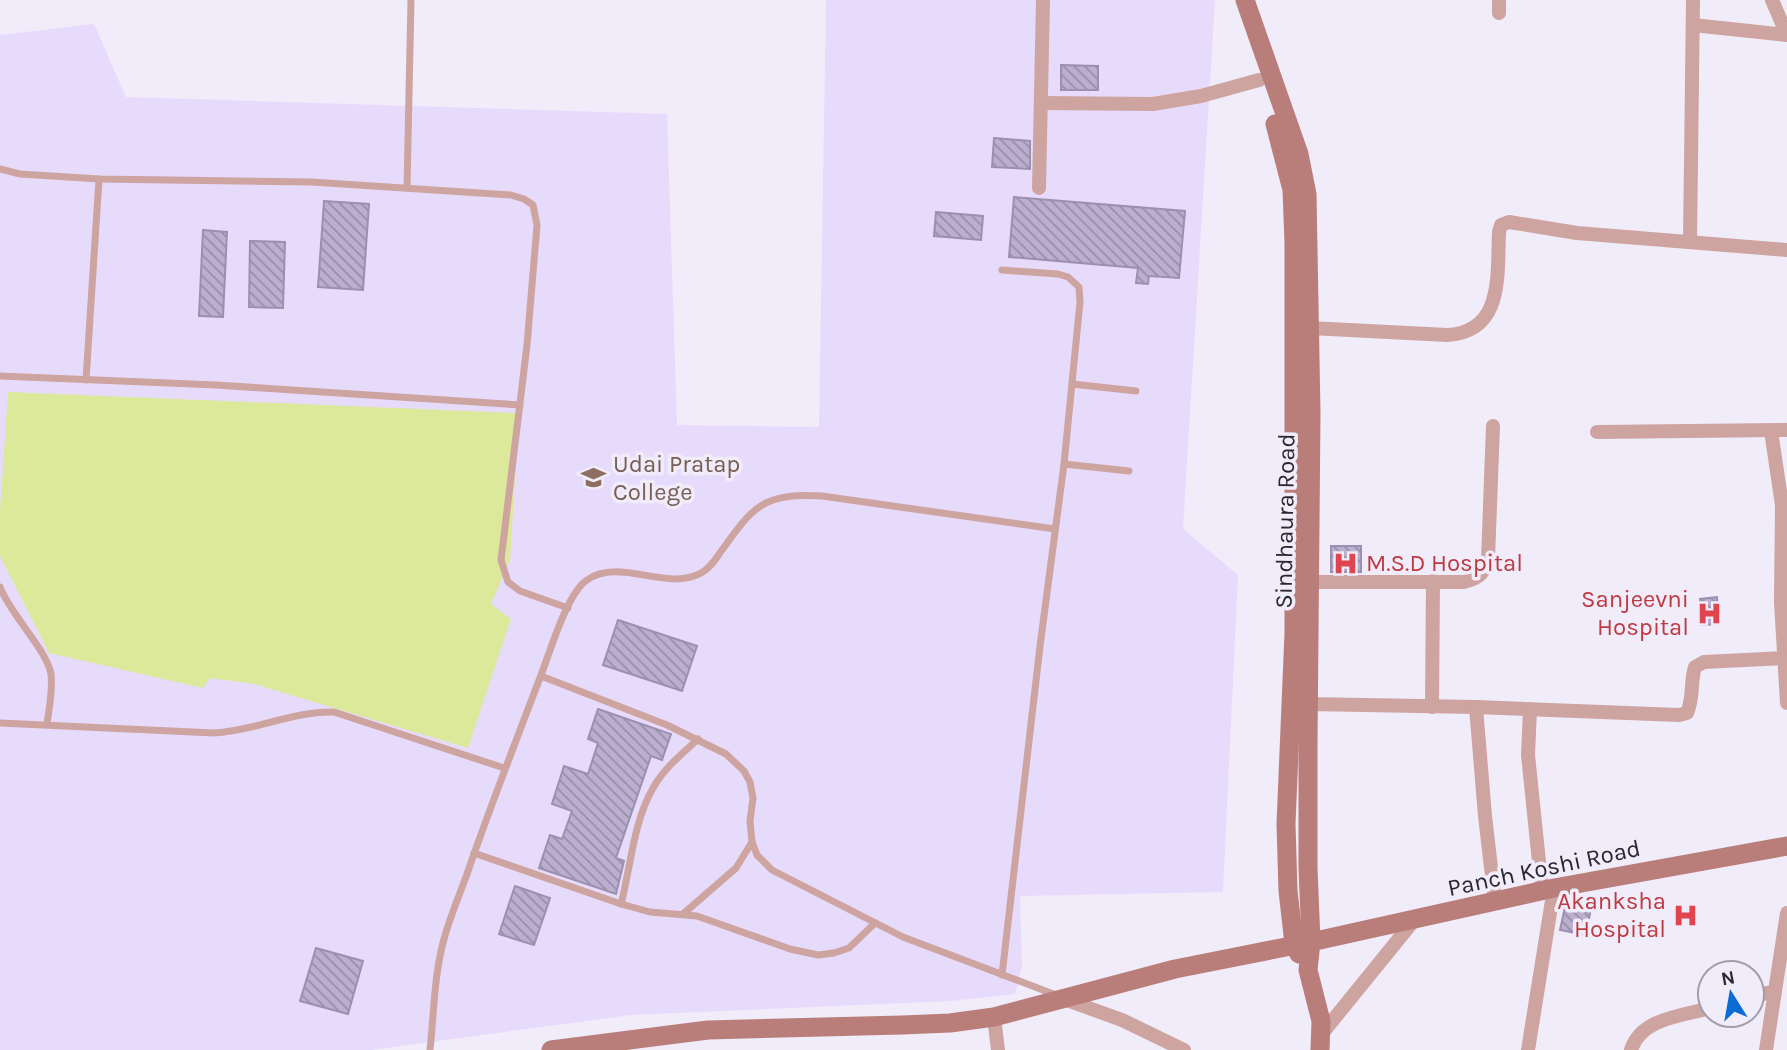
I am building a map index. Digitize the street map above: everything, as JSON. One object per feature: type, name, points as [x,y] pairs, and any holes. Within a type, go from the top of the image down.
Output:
[{"type":"street","points":[[1039,188],[1043,0]]},
{"type":"street","points":[[1231,0],[1280,137],[1292,190],[1295,368],[1294,634],[1286,824],[1288,891],[1302,943]]},
{"type":"street","name":"Sindhaura Road","points":[[1245,0],[1299,154],[1307,194],[1310,328],[1308,868],[1302,943],[1321,1021],[1320,1043]]},
{"type":"street","points":[[1690,241],[1693,0]]},
{"type":"street","points":[[1693,25],[1787,35],[1772,0]]},
{"type":"street","points":[[1041,103],[1163,103],[1222,92],[1259,80]]},
{"type":"street","points":[[1310,328],[1447,335],[1461,335],[1475,329],[1494,300],[1499,232],[1501,225],[1509,222],[1577,233],[1787,250]]},
{"type":"street","points":[[1309,582],[1464,582],[1478,579],[1485,570],[1488,559],[1493,426]]},
{"type":"street","points":[[1597,432],[1787,430]]},
{"type":"street","points":[[1771,431],[1782,505],[1787,703]]},
{"type":"street","points":[[1432,707],[1433,581]]},
{"type":"street","points":[[1308,704],[1679,715],[1688,713],[1691,705],[1692,676],[1695,667],[1704,662],[1784,658]]},
{"type":"street","points":[[1476,707],[1495,902]]},
{"type":"street","points":[[1528,1050],[1548,890],[1528,755],[1530,709]]},
{"type":"street","name":"Panch Koshi Road","points":[[551,1050],[708,1030],[902,1026],[994,1017],[1175,969],[1548,890],[1787,846]]},
{"type":"street","points":[[1766,1050],[1787,913]]},
{"type":"street","points":[[1320,1043],[1415,919]]},
{"type":"street","points":[[1766,993],[1775,991]]},
{"type":"street","points":[[1063,998],[1122,1020],[1184,1050]]},
{"type":"street","points":[[1631,1050],[1641,1032],[1655,1023],[1696,1012]]},
{"type":"street","points":[[994,1017],[998,1050]]},
{"type":"lane","points":[[407,188],[411,0]]},
{"type":"lane","points":[[0,169],[20,174],[99,179],[312,182],[512,195],[533,205],[537,225],[527,345],[501,560],[508,582],[520,592],[568,608]]},
{"type":"lane","points":[[86,380],[99,179]]},
{"type":"lane","points":[[1002,270],[1058,274],[1068,277],[1079,288],[1079,317],[1064,464],[1002,975]]},
{"type":"lane","points":[[0,376],[216,385],[520,405]]},
{"type":"lane","points":[[1072,384],[1136,391]]},
{"type":"lane","points":[[1064,464],[1129,471]]},
{"type":"lane","points":[[430,1050],[438,969],[444,939],[504,768],[568,608],[586,580],[602,574],[617,573],[679,578],[700,574],[709,568],[739,526],[755,509],[773,499],[793,495],[822,496],[1055,529]]},
{"type":"lane","points":[[0,587],[51,671],[47,724]]},
{"type":"lane","points":[[541,676],[698,739],[726,754],[744,771],[750,782],[752,842],[757,855],[772,870],[903,937],[1063,998]]},
{"type":"lane","points":[[0,723],[214,733],[237,732],[295,715],[334,712],[504,768]]},
{"type":"lane","points":[[621,904],[630,871],[635,835],[652,790],[671,764],[698,739]]},
{"type":"lane","points":[[683,914],[736,868],[752,842]]},
{"type":"lane","points":[[474,853],[621,904],[650,912],[696,916],[818,956],[849,948],[875,923]]},
{"type":"shaded area","name":"Udai Pratap College","points":[[826,0],[1215,0],[1183,529],[1238,575],[1223,892],[1020,896],[1022,967],[1015,994],[951,1001],[631,1015],[372,1050],[0,1050],[0,35],[94,24],[126,97],[667,114],[677,425],[819,427]]},
{"type":"green space","points":[[8,392],[519,413],[510,560],[491,604],[511,619],[468,748],[254,684],[210,678],[203,688],[49,653],[0,556],[0,510]]},
{"type":"building","points":[[1061,65],[1098,66],[1098,90],[1061,90]]},
{"type":"building","points":[[994,138],[1030,141],[1030,169],[992,167]]},
{"type":"building","points":[[1014,197],[1185,211],[1179,278],[1149,276],[1148,284],[1136,283],[1138,268],[1009,257]]},
{"type":"building","points":[[324,201],[369,204],[363,290],[318,287]]},
{"type":"building","points":[[936,212],[983,216],[981,240],[934,236]]},
{"type":"building","points":[[203,230],[227,232],[223,317],[199,316]]},
{"type":"building","points":[[250,241],[285,242],[283,308],[249,307]]},
{"type":"building","points":[[1331,546],[1361,546],[1361,572],[1331,572]]},
{"type":"building","points":[[1717,597],[1719,624],[1702,625],[1700,599]]},
{"type":"building","points":[[618,620],[697,646],[682,691],[603,665]]},
{"type":"building","points":[[598,709],[671,734],[662,760],[651,756],[616,858],[624,861],[616,894],[539,868],[550,835],[562,839],[572,811],[552,804],[564,766],[588,774],[598,743],[588,739]]},
{"type":"building","points":[[515,886],[550,898],[534,945],[499,934]]},
{"type":"building","points":[[1566,902],[1591,908],[1586,935],[1560,930]]},
{"type":"building","points":[[316,948],[363,961],[348,1014],[300,1001]]},
{"type":"place","name":"Udai Pratap College","points":[[593,478]]},
{"type":"place","name":"M.S.D Hospital","points":[[1346,563]]},
{"type":"place","name":"Sanjeevni Hospital","points":[[1709,613]]},
{"type":"place","name":"Akanksha Hospital","points":[[1686,915]]}]
